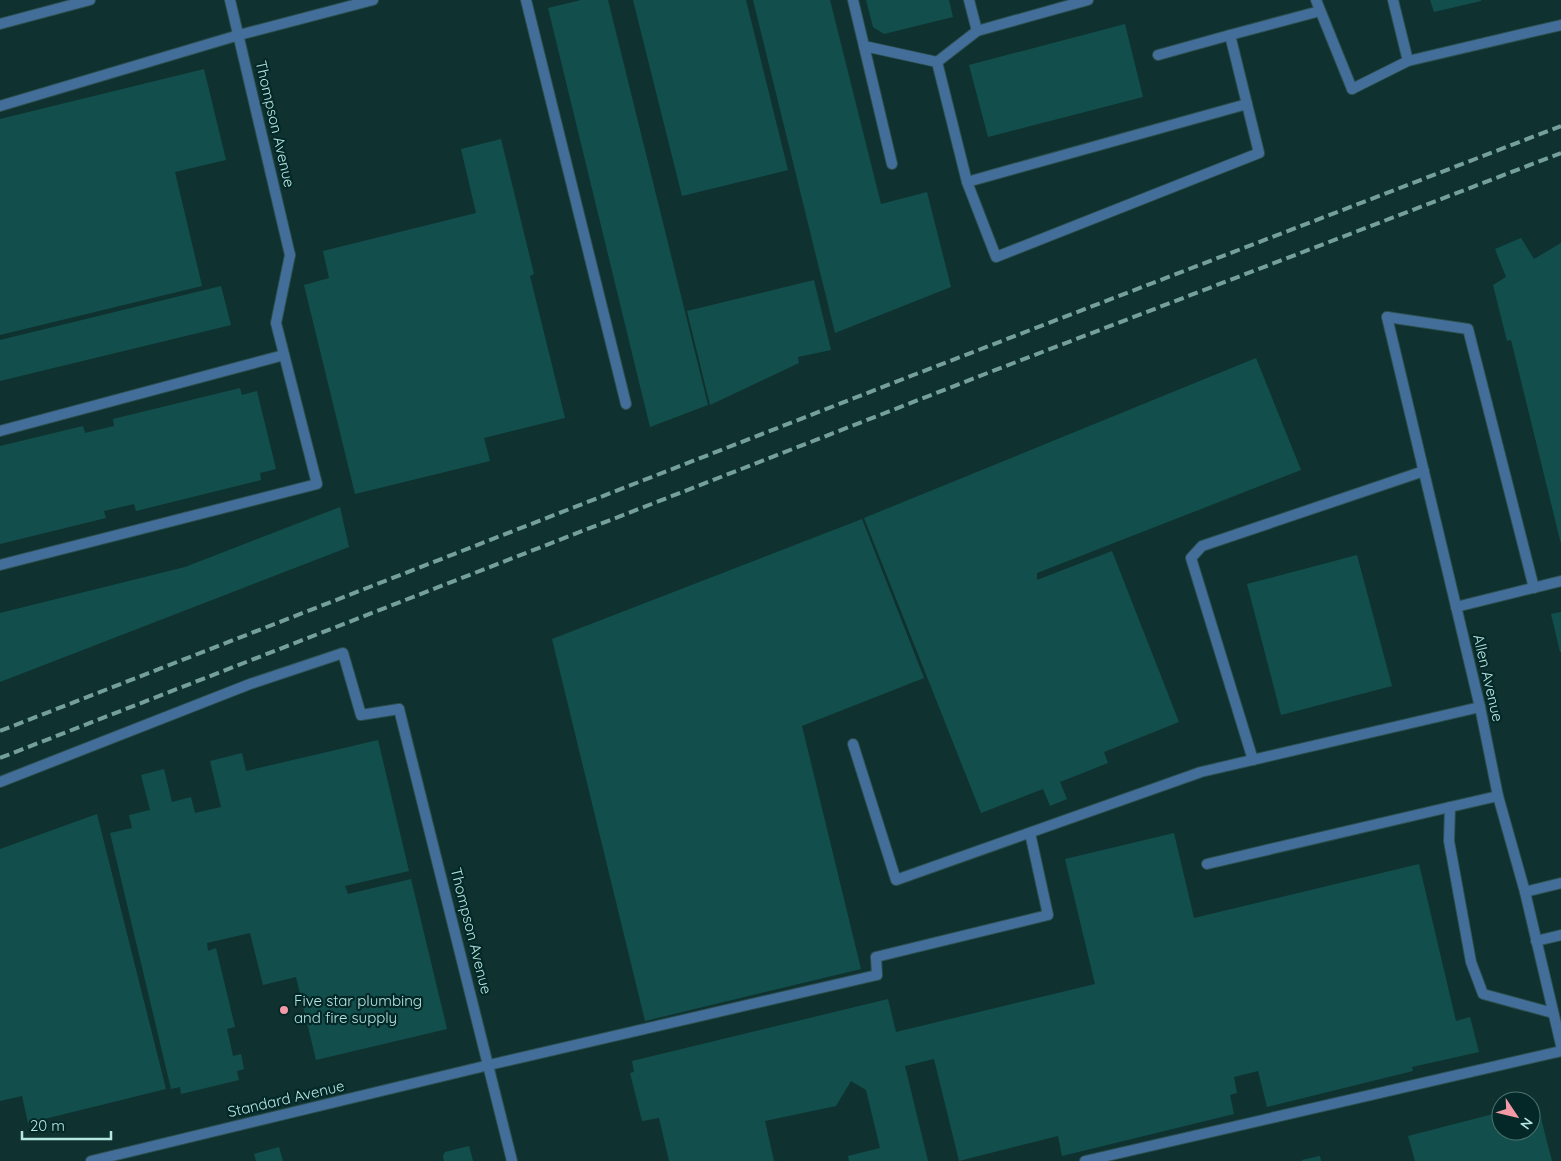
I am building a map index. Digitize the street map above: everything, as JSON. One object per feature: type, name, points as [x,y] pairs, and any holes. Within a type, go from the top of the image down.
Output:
[{"type":"street","points":[[0,24],[90,0]]},
{"type":"street","name":"Thompson Avenue","points":[[230,0],[290,255],[276,323],[284,355]]},
{"type":"street","points":[[0,106],[239,35],[373,0]]},
{"type":"street","points":[[526,0],[626,404]]},
{"type":"street","points":[[852,0],[892,164]]},
{"type":"street","points":[[968,0],[977,31]]},
{"type":"street","points":[[937,62],[977,31],[1088,0]]},
{"type":"street","points":[[1316,0],[1352,89],[1408,61],[1561,25]]},
{"type":"street","points":[[1393,0],[1408,61]]},
{"type":"street","points":[[1158,55],[1320,11]]},
{"type":"street","points":[[937,62],[967,182],[996,257],[1259,153],[1230,34]]},
{"type":"street","points":[[864,46],[937,62]]},
{"type":"street","points":[[967,182],[1247,104]]},
{"type":"street","name":"Allen Avenue","points":[[1534,588],[1468,329],[1387,317],[1480,706],[1498,796],[1524,892],[1561,1045]]},
{"type":"street","points":[[0,431],[284,355],[317,484],[0,565]]},
{"type":"street","points":[[1253,760],[1191,558],[1202,546],[1424,471]]},
{"type":"street","points":[[1456,607],[1561,581]]},
{"type":"street","name":"Thompson Avenue","points":[[0,782],[250,684],[343,653],[361,715],[399,709],[512,1161]]},
{"type":"street","points":[[852,744],[896,880],[1201,772],[1480,706]]},
{"type":"street","points":[[1207,864],[1498,796]]},
{"type":"street","points":[[1450,807],[1448,841],[1471,962],[1484,994],[1553,1013]]},
{"type":"street","name":"Standard Avenue","points":[[91,1161],[489,1065],[877,975],[876,956],[1048,915],[1030,833]]},
{"type":"street","points":[[1524,892],[1561,883]]},
{"type":"street","points":[[1536,941],[1561,936]]},
{"type":"street","points":[[1084,1161],[1561,1051]]},
{"type":"building","points":[[581,0],[608,0],[708,405],[650,427],[548,8]]},
{"type":"building","points":[[633,0],[746,0],[788,170],[682,196]]},
{"type":"building","points":[[753,0],[830,0],[881,204],[927,192],[951,287],[835,333]]},
{"type":"building","points":[[866,0],[949,0],[953,17],[884,34],[873,27]]},
{"type":"building","points":[[1430,0],[1481,0],[1481,1],[1434,12]]},
{"type":"building","points":[[1125,24],[1143,97],[988,137],[969,65]]},
{"type":"building","points":[[204,69],[226,160],[175,172],[202,286],[0,335],[0,119]]},
{"type":"building","points":[[501,139],[534,274],[530,276],[565,418],[484,438],[490,461],[355,494],[304,285],[329,278],[323,251],[476,213],[461,149]]},
{"type":"building","points":[[1521,238],[1534,259],[1561,243],[1561,544],[1511,340],[1507,341],[1493,285],[1506,277],[1495,249]]},
{"type":"building","points":[[814,280],[831,350],[798,357],[799,363],[710,405],[687,311]]},
{"type":"building","points":[[221,286],[231,325],[0,381],[0,340]]},
{"type":"building","points":[[1256,358],[1301,470],[1037,573],[1037,580],[1112,551],[1179,722],[1104,752],[1108,763],[1060,782],[1067,799],[1050,806],[1043,789],[981,813],[864,518]]},
{"type":"building","points":[[240,388],[242,395],[257,391],[276,469],[260,473],[261,480],[136,511],[134,504],[104,511],[106,518],[0,544],[0,446],[83,426],[85,433],[114,426],[113,419]]},
{"type":"building","points":[[340,507],[349,547],[0,682],[0,613],[185,567]]},
{"type":"building","points":[[862,519],[924,678],[802,726],[861,969],[645,1021],[552,639]]},
{"type":"building","points":[[1357,555],[1392,686],[1281,715],[1247,584]]},
{"type":"building","points":[[1561,612],[1561,652],[1560,652],[1551,614]]},
{"type":"building","points":[[378,740],[409,871],[345,886],[348,894],[411,879],[447,1029],[316,1060],[296,977],[263,985],[250,933],[207,943],[208,951],[216,948],[235,1027],[227,1029],[233,1056],[241,1054],[244,1069],[237,1071],[239,1080],[181,1094],[180,1087],[171,1089],[110,833],[132,828],[129,815],[150,810],[141,775],[164,769],[172,802],[191,797],[195,813],[221,807],[210,761],[242,753],[246,771]]},
{"type":"building","points":[[97,814],[166,1089],[28,1123],[22,1096],[0,1101],[0,849]]},
{"type":"building","points":[[1174,833],[1194,918],[1419,864],[1456,1021],[1470,1017],[1479,1052],[1412,1067],[1413,1071],[1267,1107],[1258,1071],[1234,1077],[1237,1093],[1230,1095],[1234,1114],[1062,1156],[1058,1136],[959,1161],[934,1059],[905,1066],[928,1161],[849,1161],[848,1156],[880,1148],[866,1090],[851,1081],[836,1106],[765,1121],[774,1161],[669,1161],[659,1118],[642,1121],[630,1073],[634,1072],[632,1061],[888,999],[896,1032],[1095,984],[1065,859]]},
{"type":"building","points":[[1491,1115],[1491,1141],[1541,1141],[1541,1118],[1552,1161],[1415,1161],[1408,1136]]},
{"type":"building","points":[[469,1146],[473,1161],[444,1161],[443,1156],[445,1152]]},
{"type":"building","points":[[279,1147],[283,1161],[256,1161],[254,1154]]},
{"type":"building","points":[[1320,1156],[1321,1161],[1302,1161],[1302,1160]]},
{"type":"railway","points":[[0,731],[916,374],[1561,126]]},
{"type":"railway","points":[[0,758],[985,374],[1561,153]]},
{"type":"place","name":"Five star plumbing and fire supply","points":[[284,1010]]}]
